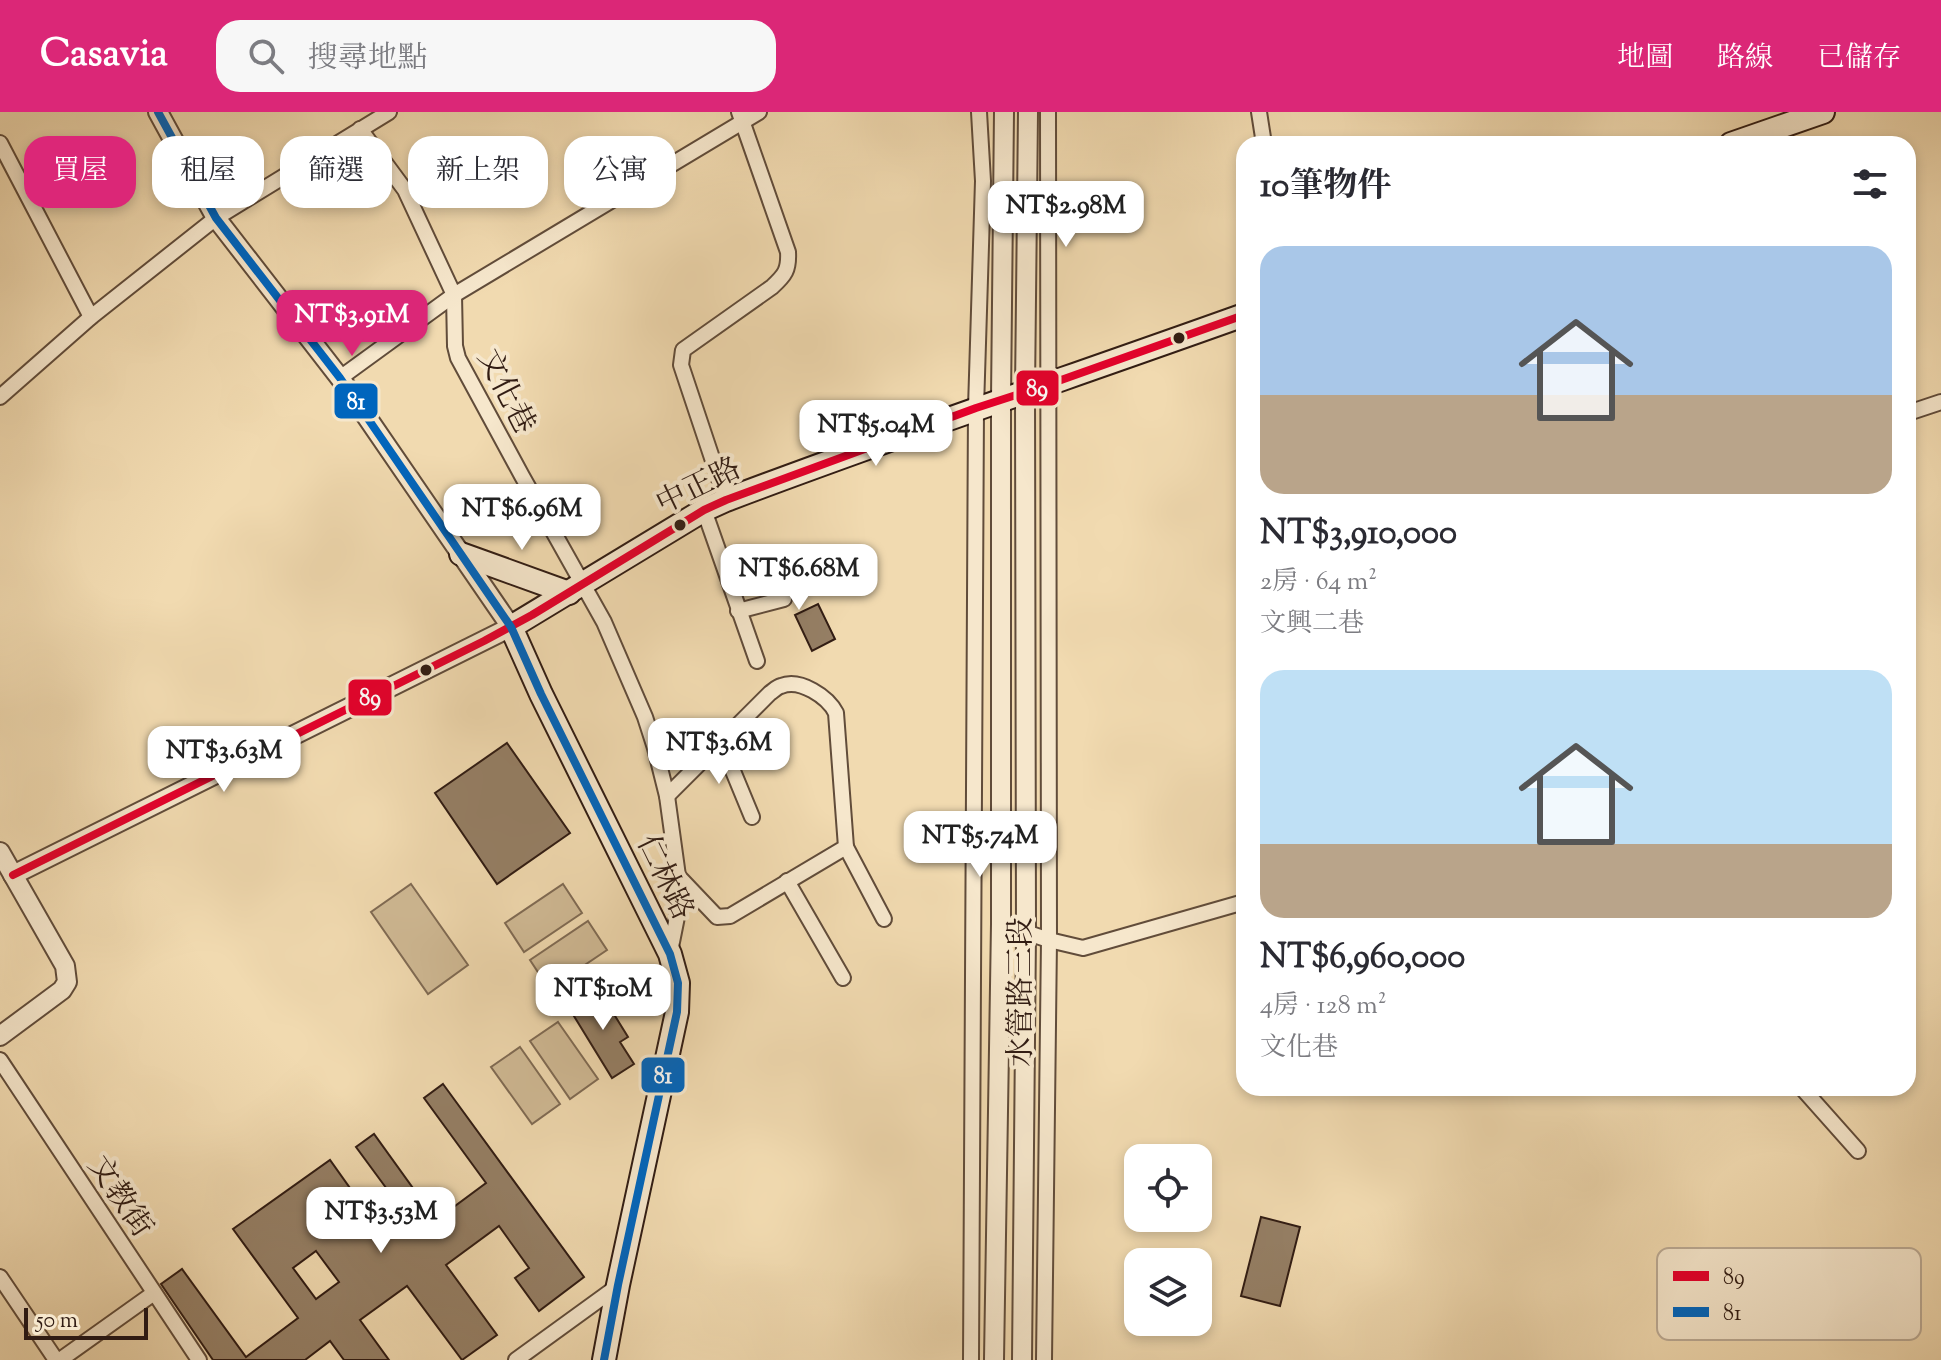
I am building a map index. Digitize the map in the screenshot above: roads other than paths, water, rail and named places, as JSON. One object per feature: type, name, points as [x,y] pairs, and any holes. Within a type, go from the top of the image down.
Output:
[{"type":"main road","points":[[1754,136],[1823,112]]},
{"type":"main road","name":"中正路","points":[[511,627],[704,510],[726,500],[1001,399],[1236,318]]},
{"type":"main road","points":[[461,554],[576,588]]},
{"type":"main road","name":"仁林路","points":[[511,627],[670,954],[678,983],[677,1012],[604,1360]]},
{"type":"street","points":[[13,875],[511,627],[340,378],[216,218],[158,112]]},
{"type":"street","points":[[0,397],[91,317],[216,218],[389,112]]},
{"type":"street","points":[[340,378],[454,295],[741,116],[759,112]]},
{"type":"street","name":"水管路三段","points":[[971,1360],[976,408],[983,181],[979,112]]},
{"type":"street","name":"水管路三段","points":[[994,1360],[1001,924],[1004,112]]},
{"type":"street","points":[[1028,112],[1036,388]]},
{"type":"street","points":[[1036,388],[1048,112]]},
{"type":"street","points":[[1259,112],[1263,136]]},
{"type":"street","points":[[726,500],[681,365],[683,350],[772,287],[784,276],[788,264],[788,252],[741,116]]},
{"type":"street","name":"文化巷","points":[[360,129],[405,190],[454,295],[458,358],[522,476],[576,588],[604,622],[645,717],[667,796],[678,876],[678,912],[670,954]]},
{"type":"street","points":[[0,143],[91,317]]},
{"type":"street","name":"水管路三段","points":[[1022,1360],[1036,388]]},
{"type":"street","name":"水管路三段","points":[[1036,388],[1049,940],[1044,1360]]},
{"type":"street","points":[[1916,410],[1941,402]]},
{"type":"street","points":[[704,510],[757,661]]},
{"type":"street","points":[[738,611],[784,599],[780,576],[822,555]]},
{"type":"street","points":[[667,796],[770,693],[783,684],[800,686],[821,696],[832,704],[836,713],[846,847],[884,919]]},
{"type":"street","points":[[721,742],[752,817]]},
{"type":"street","points":[[678,876],[717,917],[724,918],[846,847]]},
{"type":"street","points":[[0,852],[65,966],[67,982],[62,990],[0,1036]]},
{"type":"street","points":[[787,881],[843,978]]},
{"type":"street","points":[[1001,924],[1083,948],[1236,904]]},
{"type":"street","name":"文教街","points":[[0,1060],[199,1360]]},
{"type":"street","points":[[1809,1096],[1858,1151]]},
{"type":"street","points":[[0,1277],[58,1360],[154,1293]]},
{"type":"street","points":[[516,1360],[618,1285]]}]
